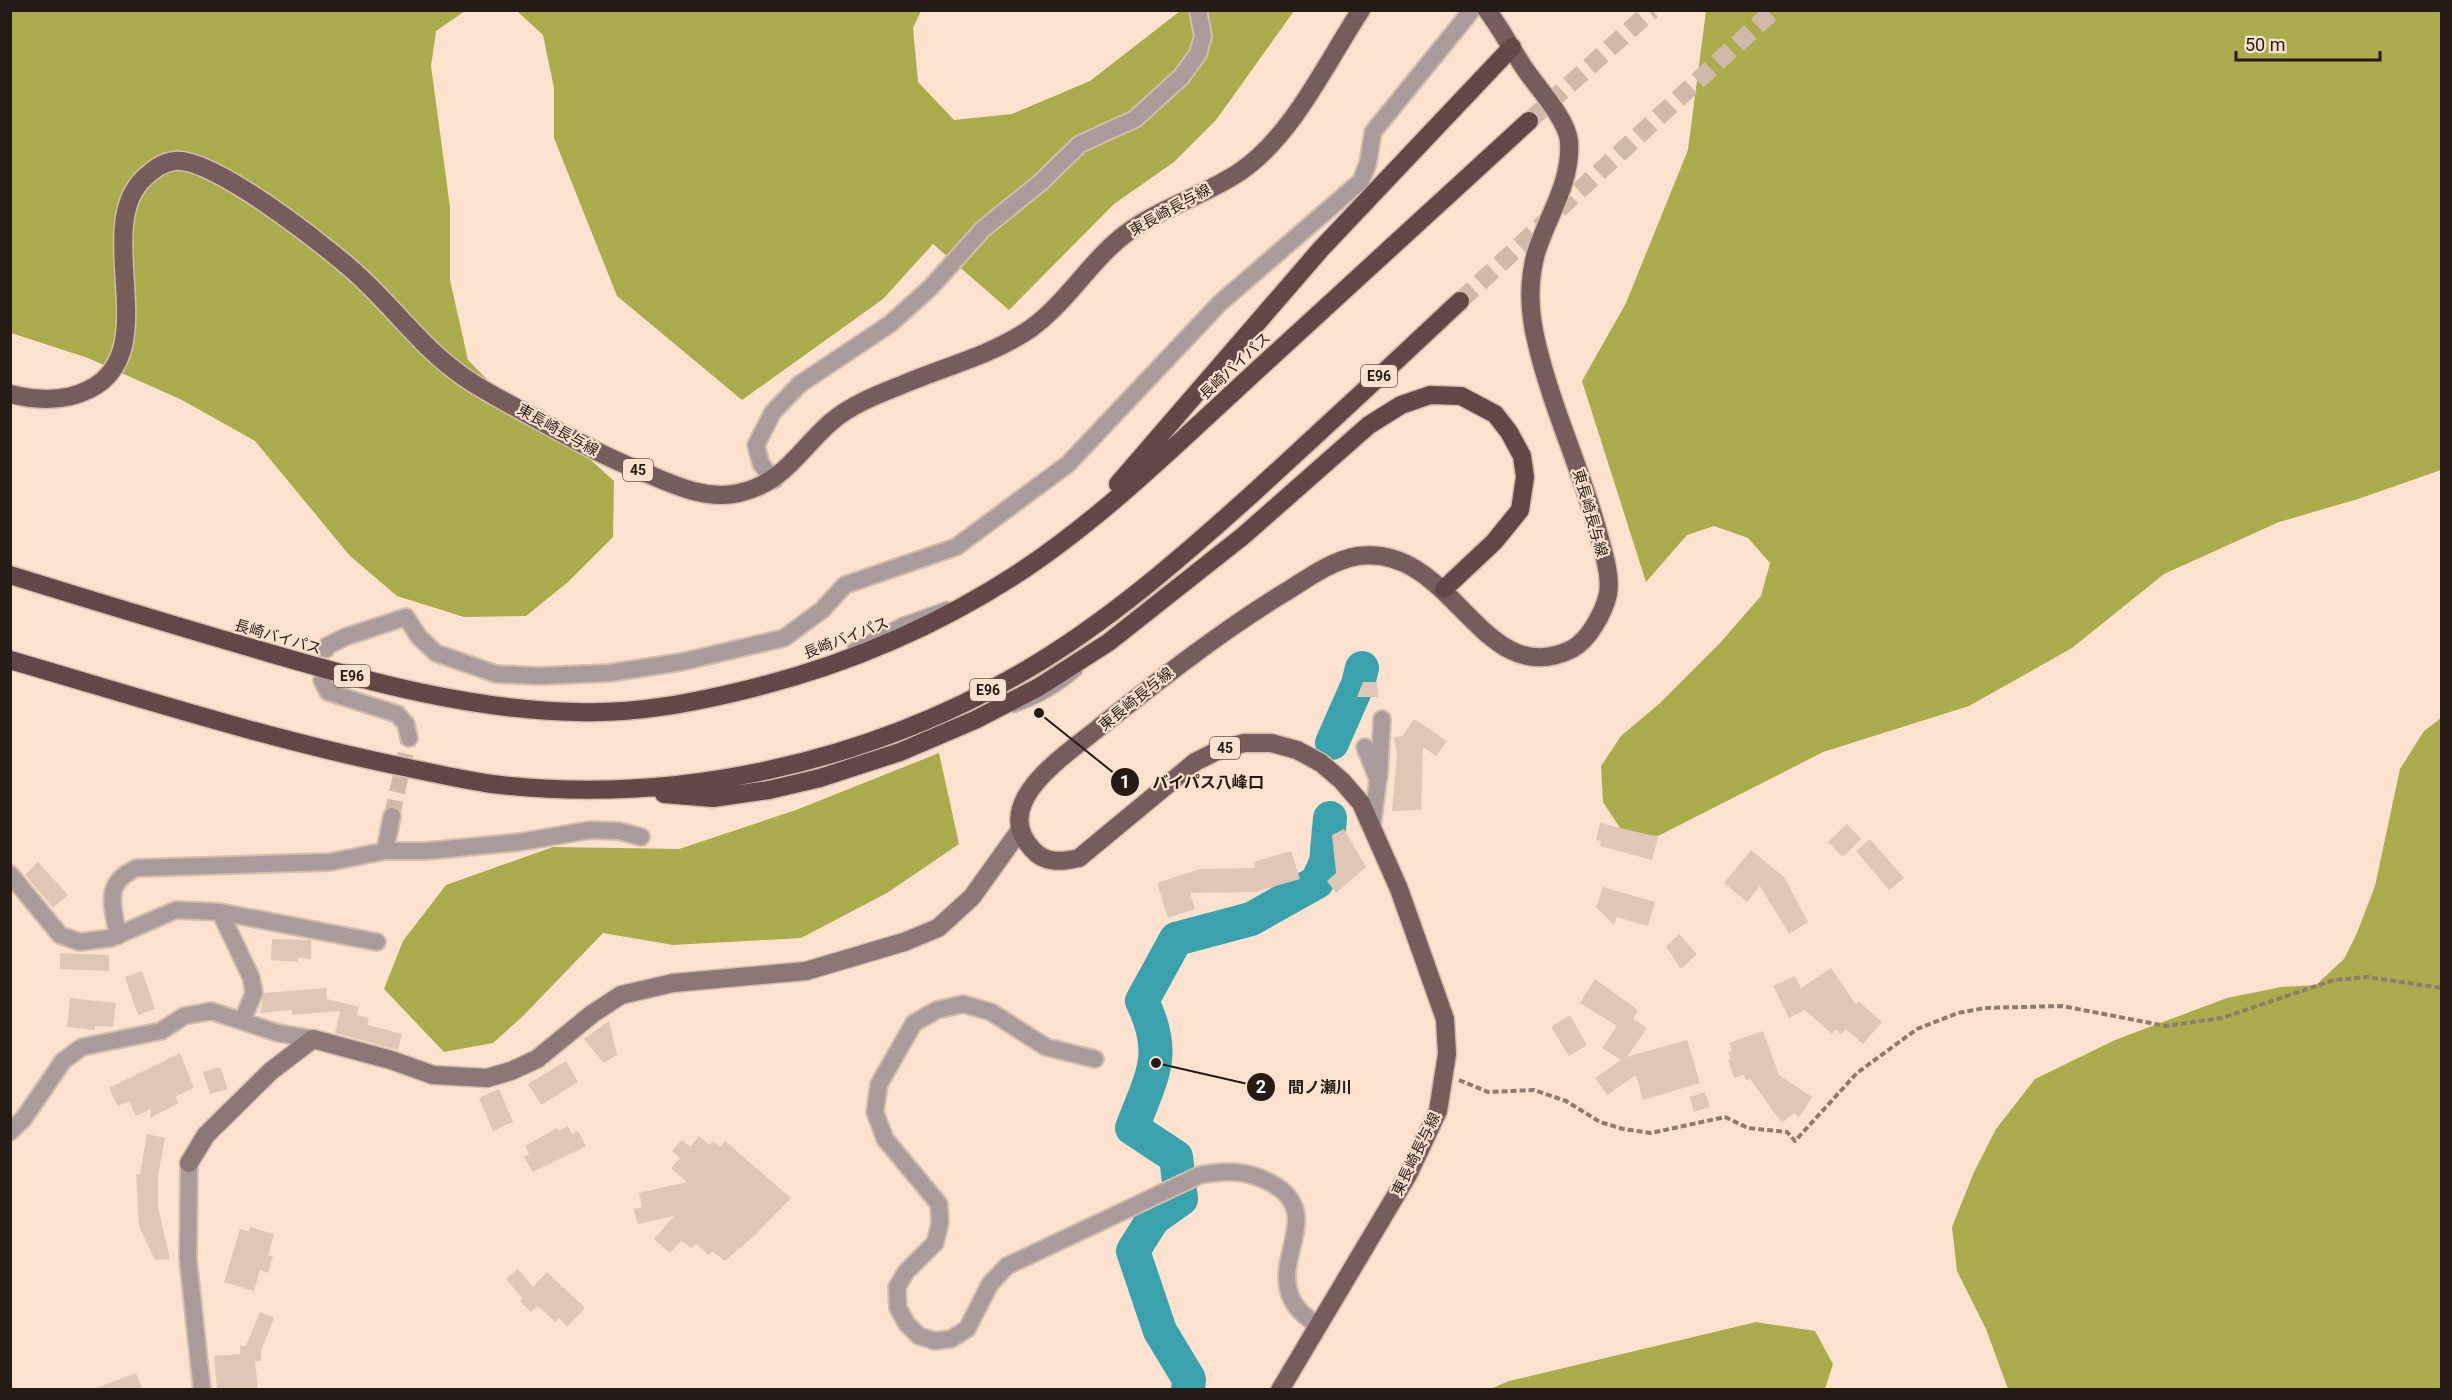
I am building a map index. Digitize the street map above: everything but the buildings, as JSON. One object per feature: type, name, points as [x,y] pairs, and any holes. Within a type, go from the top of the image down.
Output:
[{"type":"highway","points":[[1095,515],[1117,485],[1320,250],[1512,47]]},
{"type":"highway","name":"長崎バイパス","points":[[10,575],[298,662],[418,692],[506,707],[578,712],[652,709],[704,700],[786,680],[860,655],[940,620],[1022,571],[1137,480],[1528,121]]},
{"type":"highway","name":"E96","points":[[10,660],[330,752],[489,784],[554,789],[612,790],[694,783],[753,774],[817,758],[889,735],[958,706],[1025,671],[1080,635],[1146,585],[1298,452],[1460,301]]},
{"type":"highway","points":[[612,790],[713,798],[769,790],[820,778],[900,752],[975,720],[1039,687],[1109,642],[1243,536],[1369,425],[1401,405],[1430,395],[1461,396],[1495,414],[1509,432],[1522,456],[1525,477],[1520,510],[1494,542],[1444,589]]},
{"type":"highway","points":[[1193,574],[1298,452]]},
{"type":"main road","name":"東長崎長与線","points":[[10,394],[28,398],[72,398],[100,384],[118,363],[125,336],[127,208],[138,184],[156,167],[177,160],[200,165],[231,180],[360,276],[395,315],[458,373],[589,448],[693,493],[734,495],[767,485],[774,480],[832,421],[866,399],[987,353],[1033,327],[1127,232],[1240,171],[1270,146],[1303,105],[1361,10]]},
{"type":"main road","name":"東長崎長与線","points":[[1280,1389],[1408,1175],[1438,1111],[1445,1078],[1445,1019],[1404,900],[1361,803],[1342,781],[1321,763],[1297,750],[1271,743],[1244,743],[1219,750],[1195,762],[1079,858],[1059,863],[1040,857],[1029,846],[1020,830],[1017,818],[1020,804],[1032,786],[1066,755],[1179,664],[1255,610],[1327,567],[1357,556],[1402,560],[1424,572],[1444,589],[1470,620],[1492,639],[1518,653],[1545,657],[1575,648],[1596,622],[1608,592],[1604,554],[1592,508],[1536,341],[1529,296],[1536,253],[1554,212],[1566,175],[1569,137],[1548,100],[1487,10]]},
{"type":"street","points":[[774,480],[761,464],[756,445],[773,412],[800,384],[890,324],[931,287],[983,229],[1041,182],[1080,144],[1135,119],[1181,77],[1198,54],[1203,36],[1198,10]]},
{"type":"street","points":[[326,649],[327,646],[345,637],[406,618],[419,637],[436,653],[496,674],[539,676],[609,673],[681,662],[784,638],[822,610],[845,585],[956,548],[1068,464],[1220,303],[1360,181],[1368,163],[1373,132],[1472,10]]},
{"type":"street","points":[[322,680],[328,692],[397,714],[406,724],[409,738]]},
{"type":"street","points":[[1372,827],[1383,719]]},
{"type":"street","points":[[1365,747],[1378,780]]},
{"type":"street","points":[[385,851],[392,816]]},
{"type":"street","points":[[118,936],[112,899],[115,885],[123,874],[137,868],[330,862],[385,851],[426,851],[520,842],[590,830],[619,831],[641,837]]},
{"type":"street","points":[[10,1132],[24,1118],[63,1061],[82,1047],[161,1031],[184,1016],[211,1011],[243,1019],[278,1033],[313,1039],[391,1060],[433,1075],[487,1078],[511,1071],[537,1059],[592,1014],[621,995],[673,983],[806,971],[904,942],[938,928],[972,897],[1020,830]]},
{"type":"street","points":[[10,874],[60,935],[80,942],[118,936],[176,910],[220,912],[377,942]]},
{"type":"street","points":[[220,912],[251,977],[254,993],[243,1019]]},
{"type":"street","points":[[1095,1059],[1046,1047],[991,1012],[963,1004],[938,1010],[914,1023],[879,1084],[875,1112],[885,1139],[939,1204],[940,1224],[935,1243],[906,1272],[897,1287],[898,1308],[907,1324],[919,1336],[935,1341],[951,1339],[967,1329],[990,1284],[1007,1266],[1200,1175],[1228,1170],[1255,1175],[1277,1187],[1292,1200],[1298,1215],[1288,1278],[1290,1294],[1299,1311],[1317,1325]]},
{"type":"street","points":[[202,1389],[188,1259],[189,1163],[206,1135],[272,1071],[313,1039]]},
{"type":"path","points":[[1445,1078],[1461,1080],[1488,1092],[1534,1090],[1566,1101],[1600,1122],[1623,1129],[1651,1133],[1725,1117],[1748,1128],[1787,1132],[1795,1141],[1857,1073],[1917,1029],[1958,1013],[1985,1008],[2062,1006],[2166,1026],[2222,1018],[2334,980],[2367,977],[2442,988]]},
{"type":"shaded area","points":[[11,11],[465,11],[436,31],[431,66],[450,207],[450,280],[468,360],[512,405],[571,442],[614,481],[613,537],[568,582],[526,616],[464,617],[397,596],[350,556],[255,441],[182,400],[88,358],[11,333]]},
{"type":"shaded area","points":[[517,11],[921,11],[913,28],[918,82],[954,120],[1012,114],[1090,81],[1180,11],[1294,11],[1216,120],[1174,162],[1114,204],[1009,310],[933,244],[883,299],[742,400],[617,296],[554,138],[554,88],[543,35]]},
{"type":"shaded area","points":[[1706,11],[2441,11],[2441,470],[2358,499],[2279,522],[2164,574],[2072,648],[1969,706],[1823,752],[1658,836],[1624,834],[1603,802],[1601,766],[1621,736],[1660,703],[1720,643],[1761,596],[1770,563],[1748,538],[1714,526],[1687,535],[1646,582],[1582,381],[1626,303],[1688,150]]},
{"type":"shaded area","points":[[2441,718],[2441,1389],[2008,1389],[1986,1329],[1957,1271],[1952,1227],[1974,1172],[1996,1129],[2035,1079],[2115,1040],[2227,998],[2281,987],[2316,985],[2344,959],[2357,933],[2375,886],[2400,769],[2424,731]]},
{"type":"shaded area","points":[[939,753],[959,844],[887,893],[801,938],[673,945],[603,933],[522,1017],[493,1043],[444,1052],[384,989],[403,941],[446,885],[553,847],[679,849],[796,810]]},
{"type":"shaded area","points":[[1756,1322],[1815,1331],[1833,1364],[1825,1389],[1490,1389],[1509,1381]]},
{"type":"waterway","points":[[1332,743],[1358,684],[1362,668]]},
{"type":"waterway","points":[[1188,1390],[1189,1379],[1160,1331],[1133,1251],[1153,1219],[1181,1199],[1176,1157],[1132,1128],[1151,1079],[1156,1051],[1150,1020],[1142,1001],[1176,939],[1251,919],[1317,882],[1326,862],[1330,818]]},
{"type":"tunnel","points":[[1529,121],[1652,10]]},
{"type":"tunnel","points":[[1460,301],[1774,10]]},
{"type":"tunnel","points":[[392,816],[409,738]]},
{"type":"place","name":"バイパス八峰口","points":[[1039,713]]},
{"type":"place","name":"間ノ瀬川","points":[[1156,1063]]}]
